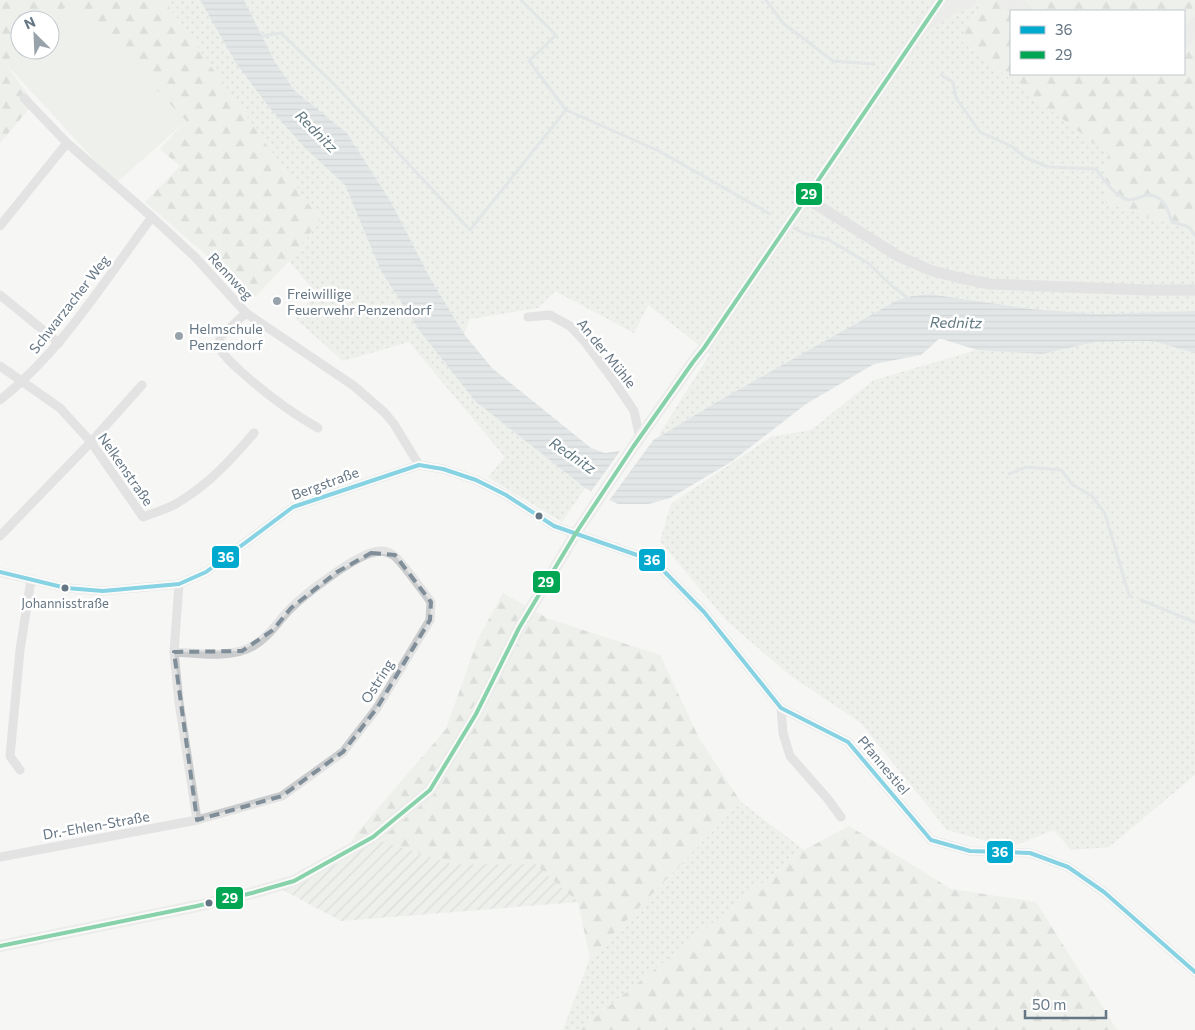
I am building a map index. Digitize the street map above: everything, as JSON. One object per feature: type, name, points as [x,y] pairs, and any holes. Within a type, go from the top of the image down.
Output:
[{"type":"highway","points":[[924,25],[951,7],[968,0]]},
{"type":"highway","points":[[1005,0],[1022,10]]},
{"type":"highway","points":[[1185,40],[1195,25]]},
{"type":"main road","points":[[0,946],[197,906],[286,884],[373,837],[430,790],[476,714],[519,628],[576,533],[941,0]]},
{"type":"street","name":"Rennweg","points":[[24,98],[67,143],[195,257],[246,313],[354,386],[385,413],[394,424],[419,465]]},
{"type":"street","points":[[0,226],[67,143]]},
{"type":"street","points":[[806,198],[898,256],[930,270],[960,278],[990,284],[1195,290]]},
{"type":"street","name":"Schwarzacher Weg","points":[[0,400],[22,383],[59,343],[152,217]]},
{"type":"street","points":[[0,295],[59,343]]},
{"type":"street","points":[[246,313],[220,337],[219,348],[224,357],[290,413],[318,428]]},
{"type":"street","name":"An der Mühle","points":[[528,317],[550,316],[570,326],[614,381],[634,411],[637,442]]},
{"type":"street","name":"Nelkenstraße","points":[[0,366],[60,408],[91,442],[143,517],[178,503],[203,485],[227,465],[254,433]]},
{"type":"street","points":[[0,536],[91,442],[142,385]]},
{"type":"street","name":"Bergstraße","points":[[0,572],[66,588],[103,591],[179,584],[206,572],[293,507],[419,465],[444,469],[476,480],[506,495],[554,526],[576,533]]},
{"type":"street","name":"Pfannestiel","points":[[576,533],[654,561],[704,612],[782,708],[848,742],[931,840],[970,852],[1030,853],[1068,867],[1104,892],[1195,972]]},
{"type":"street","name":"Ostring","points":[[174,652],[227,653],[253,646],[273,630],[290,608],[337,572],[371,553],[384,551],[394,555],[431,602],[430,620],[378,708],[344,752],[282,796],[196,820]]},
{"type":"street","points":[[20,770],[10,756],[20,650],[32,580]]},
{"type":"street","points":[[179,584],[174,652],[179,702],[196,820]]},
{"type":"street","points":[[782,708],[783,733],[790,756],[841,817]]},
{"type":"street","name":"Dr.-Ehlen-Straße","points":[[0,857],[196,820]]},
{"type":"highlighted area","points":[[371,553],[395,555],[431,602],[430,620],[377,708],[343,752],[282,796],[197,820],[174,652],[242,651],[273,630],[291,608],[337,572]]},
{"type":"green space","points":[[0,0],[164,0],[320,220],[289,261],[255,297],[145,202],[180,166],[160,149],[186,121],[73,1],[60,12],[60,10],[10,10],[10,58],[5,63],[34,103],[0,143]]},
{"type":"green space","points":[[164,0],[200,0],[236,63],[304,147],[345,185],[381,271],[419,330],[448,367],[475,401],[585,488],[562,522],[488,477],[505,457],[409,342],[343,361],[296,319],[315,292],[289,261],[320,220]]},
{"type":"green space","points":[[244,0],[983,0],[960,40],[1108,154],[1104,202],[1195,230],[1195,311],[1098,314],[1031,309],[929,294],[912,296],[715,403],[657,438],[710,354],[648,305],[634,333],[555,291],[538,308],[470,319],[464,334],[430,278],[391,202],[347,133],[294,90],[275,62]]},
{"type":"green space","points":[[983,0],[1195,0],[1195,230],[1104,202],[1108,154],[960,40]]},
{"type":"green space","points":[[73,1],[186,121],[116,183],[5,63],[10,58],[10,60],[60,60],[60,12]]},
{"type":"green space","points":[[1152,341],[1195,353],[1195,775],[1109,847],[1071,850],[1054,830],[1010,847],[947,830],[861,723],[787,673],[726,620],[660,541],[671,504],[771,437],[811,430],[874,380],[977,350],[1042,354],[1095,342]]},
{"type":"green space","points":[[503,593],[549,619],[660,655],[700,740],[741,802],[590,958],[578,902],[535,865],[455,865],[357,833],[446,729],[478,639]]},
{"type":"green space","points":[[741,802],[804,850],[579,1030],[563,1030],[590,958]]},
{"type":"green space","points":[[849,826],[951,889],[1036,902],[1117,1030],[579,1030],[804,850]]},
{"type":"green space","points":[[357,833],[455,865],[535,864],[578,902],[341,921],[283,890],[339,862]]},
{"type":"water","name":"Rednitz","points":[[200,0],[244,0],[275,62],[294,90],[347,133],[391,202],[430,278],[464,334],[492,368],[591,448],[605,453],[632,449],[657,438],[715,403],[896,301],[912,296],[929,294],[1031,309],[1098,314],[1195,311],[1195,353],[1152,341],[1095,342],[1042,354],[977,350],[939,339],[921,355],[874,364],[806,404],[731,462],[670,498],[649,504],[618,504],[585,488],[475,401],[419,330],[381,271],[345,185],[304,147],[269,107],[236,63]]},
{"type":"pier","points":[[657,435],[608,502],[590,493],[622,448],[632,447]]},
{"type":"waterway","points":[[521,0],[556,35],[529,61],[566,110],[659,151],[770,214]]},
{"type":"waterway","points":[[766,0],[783,23],[833,61],[874,64]]},
{"type":"waterway","points":[[262,36],[281,33],[336,86],[470,230],[566,110]]},
{"type":"waterway","points":[[941,75],[953,82],[956,98],[980,132],[1011,146],[1026,158],[1048,167],[1096,169],[1113,190],[1126,199],[1129,200],[1148,195],[1158,198],[1165,204],[1172,222],[1189,227],[1195,235]]},
{"type":"waterway","points":[[791,226],[803,233],[829,240],[868,263],[909,299]]},
{"type":"waterway","points":[[1009,474],[1026,467],[1061,470],[1073,485],[1092,496],[1105,514],[1129,595],[1132,597]]},
{"type":"waterway","points":[[1141,600],[1195,622]]},
{"type":"transit line","name":"29","points":[[0,946],[197,906],[294,881],[373,837],[430,790],[476,714],[519,628],[576,533],[633,447],[704,348],[941,0]]},
{"type":"transit line","name":"36","points":[[0,572],[66,588],[103,591],[179,584],[206,572],[293,507],[419,465],[443,469],[476,480],[506,495],[554,526],[654,561],[704,612],[781,708],[848,742],[931,840],[970,851],[1030,853],[1068,867],[1104,892],[1195,972]]},
{"type":"place","name":"Freiwillige Feuerwehr Penzendorf","points":[[277,301]]},
{"type":"place","name":"Helmschule Penzendorf","points":[[179,336]]},
{"type":"place","name":"Johannisstraße","points":[[65,588]]}]
